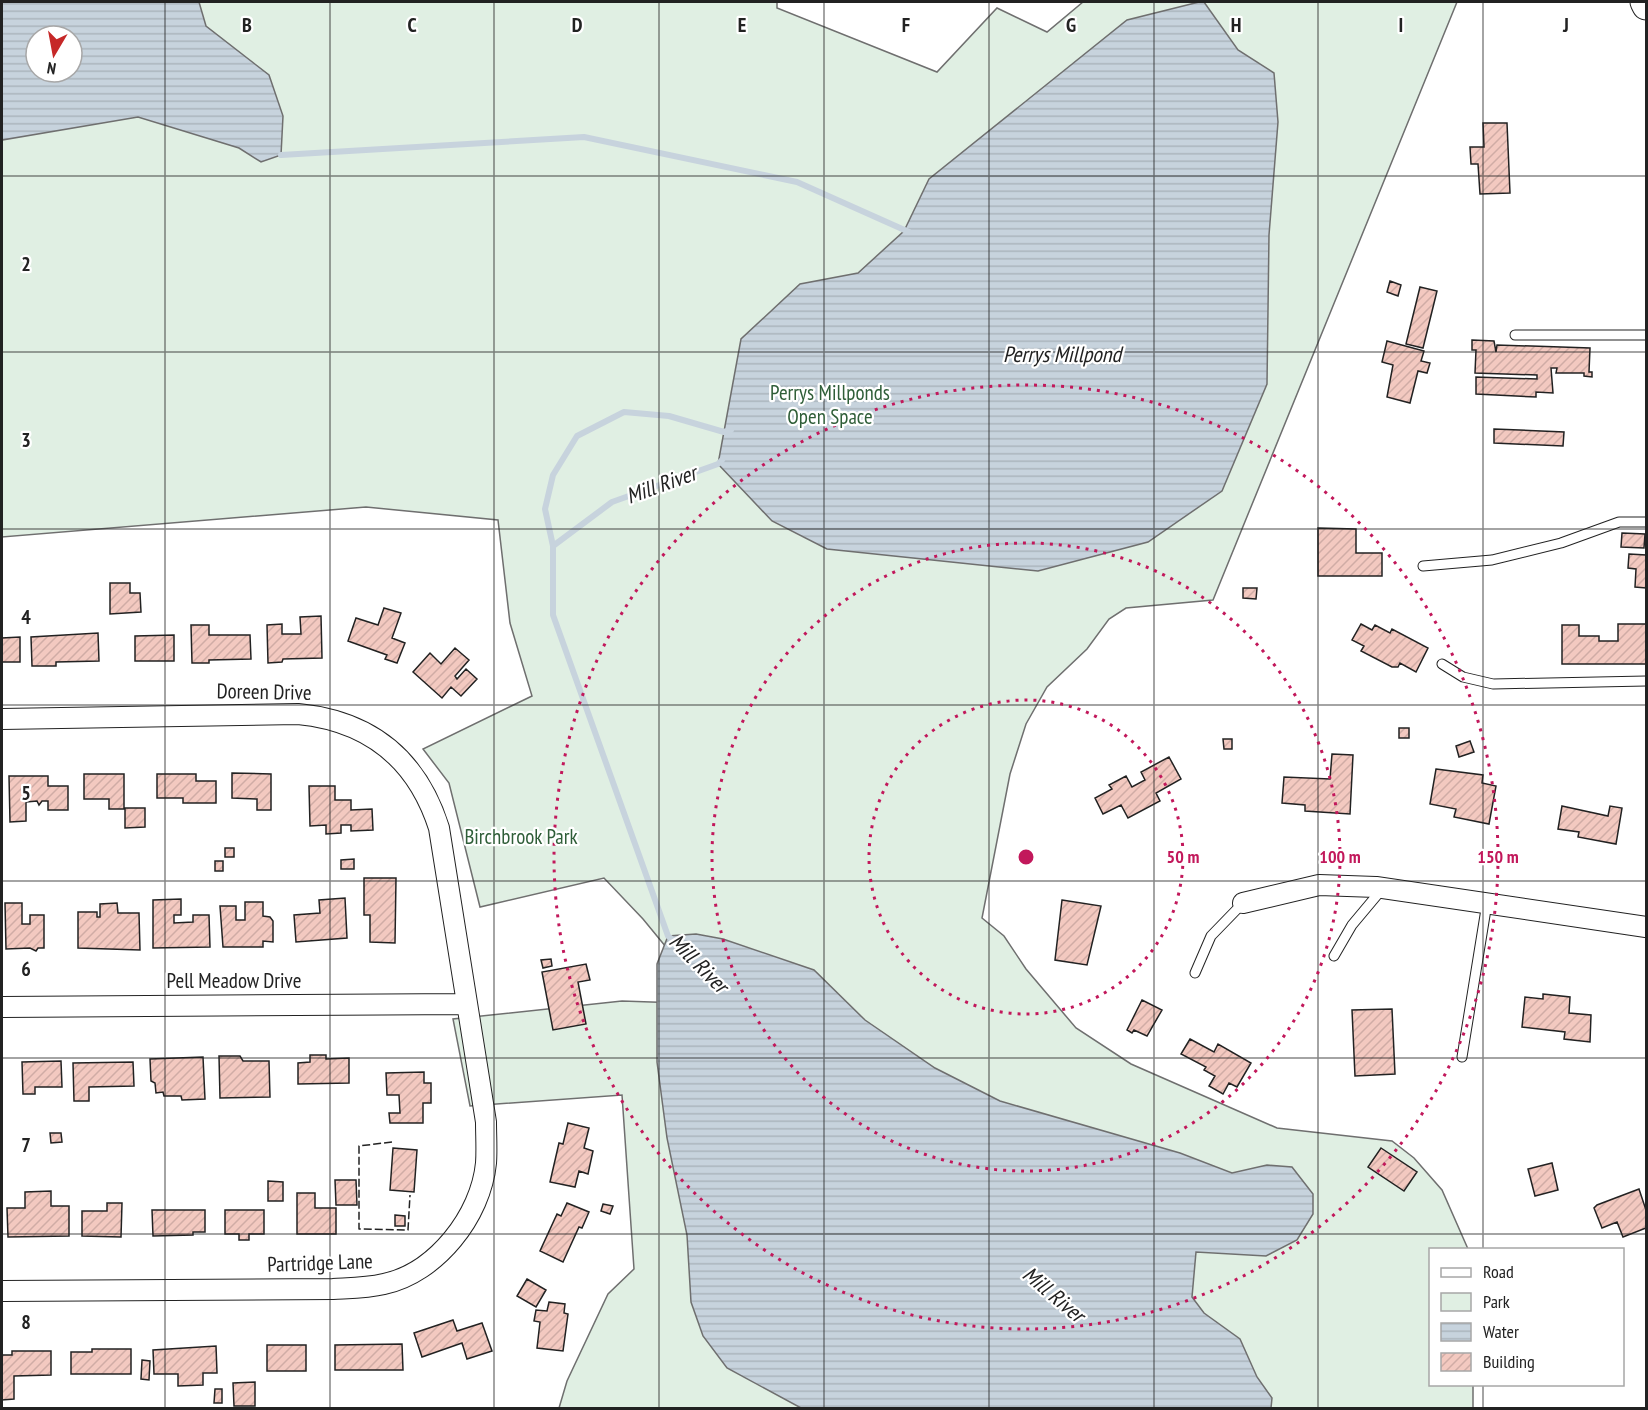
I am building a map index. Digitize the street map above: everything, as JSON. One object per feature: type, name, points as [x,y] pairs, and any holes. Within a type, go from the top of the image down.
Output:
[{"type":"main road","points":[[1644,2],[1647,6]]},
{"type":"street","name":"Doreen Drive","points":[[2,719],[298,714],[344,723],[377,740],[408,767],[432,806],[439,828],[466,1004]]},
{"type":"street","points":[[1243,903],[1319,885],[1383,888],[1647,927]]},
{"type":"street","name":"Pell Meadow Drive","points":[[2,1007],[466,1004]]},
{"type":"street","name":"Partridge Lane","points":[[2,1291],[333,1289],[385,1284],[423,1266],[442,1250],[467,1219],[483,1182],[486,1163],[486,1122],[466,1004]]},
{"type":"lane","points":[[1515,335],[1647,335]]},
{"type":"lane","points":[[1423,566],[1492,560],[1561,543],[1619,522],[1647,522]]},
{"type":"lane","points":[[1442,664],[1463,677],[1492,684],[1647,681]]},
{"type":"lane","points":[[1334,956],[1352,925],[1383,888]]},
{"type":"lane","points":[[1195,973],[1211,936],[1243,903]]},
{"type":"lane","points":[[1462,1057],[1487,903]]},
{"type":"green space","name":"Perrys Millponds Open Space","points":[[2,2],[777,2],[777,8],[937,72],[997,8],[1047,32],[1083,2],[1457,2],[1213,600],[1126,608],[1109,619],[1087,649],[1047,687],[1026,724],[1010,774],[982,918],[1004,936],[1026,969],[1076,1028],[1131,1064],[1277,1128],[1392,1141],[1414,1158],[1442,1190],[1468,1248],[1429,1248],[1429,1386],[1473,1386],[1473,1408],[559,1408],[567,1381],[608,1294],[634,1269],[622,1095],[470,1106],[453,1019],[622,1001],[680,1003],[689,975],[643,919],[604,878],[480,907],[449,783],[423,749],[532,696],[510,623],[498,520],[366,507],[2,537]]},
{"type":"water","points":[[2,2],[199,2],[206,26],[269,75],[283,116],[281,155],[261,162],[239,148],[138,117],[2,140]]},
{"type":"water","name":"Perrys Millpond","points":[[1204,2],[1238,50],[1274,73],[1278,122],[1269,235],[1267,384],[1222,491],[1148,542],[1038,571],[827,549],[772,521],[718,464],[741,339],[800,284],[858,273],[904,231],[929,179],[1127,20]]},
{"type":"water","points":[[696,934],[723,939],[814,970],[865,1020],[935,1068],[1000,1101],[1180,1153],[1232,1173],[1267,1165],[1292,1167],[1313,1194],[1313,1214],[1297,1240],[1266,1256],[1196,1252],[1192,1297],[1204,1313],[1240,1339],[1257,1377],[1272,1398],[1271,1408],[801,1408],[727,1368],[703,1336],[691,1302],[687,1235],[667,1138],[657,1062],[657,964],[668,936]]},
{"type":"building","points":[[1483,123],[1507,123],[1510,193],[1480,194],[1478,164],[1471,164],[1470,147],[1484,147]]},
{"type":"building","points":[[1390,281],[1401,285],[1398,296],[1387,292]]},
{"type":"building","points":[[1420,287],[1437,291],[1423,348],[1406,344]]},
{"type":"building","points":[[1472,340],[1494,341],[1496,352],[1497,345],[1590,348],[1589,372],[1592,372],[1592,377],[1584,376],[1584,373],[1556,373],[1557,368],[1551,368],[1553,393],[1536,392],[1536,397],[1476,394],[1476,377],[1537,379],[1537,375],[1475,373],[1476,350],[1472,350]]},
{"type":"building","points":[[1387,341],[1424,351],[1421,361],[1430,363],[1427,373],[1418,371],[1410,403],[1387,397],[1393,365],[1382,362]]},
{"type":"building","points":[[1494,429],[1564,432],[1563,446],[1494,443]]},
{"type":"building","points":[[1318,528],[1356,529],[1356,553],[1382,553],[1382,576],[1318,576]]},
{"type":"building","points":[[1622,533],[1645,534],[1644,548],[1621,547]]},
{"type":"building","points":[[1629,554],[1646,555],[1646,588],[1635,587],[1636,569],[1628,568]]},
{"type":"building","points":[[110,583],[130,583],[130,593],[140,593],[141,612],[110,614]]},
{"type":"building","points":[[1243,588],[1257,588],[1256,599],[1243,598]]},
{"type":"building","points":[[384,608],[401,613],[392,638],[405,643],[397,663],[385,659],[387,655],[348,641],[356,618],[378,625]]},
{"type":"building","points":[[321,616],[322,658],[283,659],[282,662],[268,663],[267,625],[282,624],[282,634],[301,634],[300,617]]},
{"type":"building","points":[[1361,624],[1372,630],[1375,625],[1390,633],[1392,629],[1428,648],[1416,672],[1400,663],[1398,667],[1392,667],[1361,651],[1364,646],[1352,640]]},
{"type":"building","points":[[1618,624],[1646,624],[1646,664],[1562,664],[1562,625],[1579,625],[1579,636],[1599,636],[1599,641],[1618,641]]},
{"type":"building","points":[[191,625],[209,625],[209,635],[250,635],[251,659],[209,660],[209,663],[192,663]]},
{"type":"building","points":[[98,633],[99,661],[56,662],[56,666],[32,666],[31,637]]},
{"type":"building","points":[[174,635],[174,661],[135,661],[135,636]]},
{"type":"building","points":[[20,637],[20,662],[2,662],[2,638]]},
{"type":"building","points":[[455,648],[469,660],[455,676],[457,679],[466,669],[477,679],[461,696],[451,687],[442,698],[413,672],[430,653],[441,664]]},
{"type":"building","points":[[1399,728],[1409,728],[1409,738],[1399,738]]},
{"type":"building","points":[[1223,739],[1232,739],[1232,749],[1224,749]]},
{"type":"building","points":[[1470,741],[1474,752],[1459,757],[1456,746]]},
{"type":"building","points":[[1332,754],[1353,755],[1350,814],[1305,811],[1305,805],[1282,803],[1284,777],[1330,779]]},
{"type":"building","points":[[1169,757],[1181,779],[1156,793],[1160,801],[1128,818],[1121,805],[1103,814],[1095,798],[1112,789],[1109,785],[1126,776],[1132,787],[1145,780],[1141,772]]},
{"type":"building","points":[[1436,769],[1483,775],[1482,783],[1496,786],[1489,824],[1454,817],[1456,809],[1430,804]]},
{"type":"building","points":[[232,773],[271,774],[271,810],[257,810],[257,799],[232,798]]},
{"type":"building","points":[[84,774],[124,774],[124,809],[109,809],[109,799],[84,799]]},
{"type":"building","points":[[157,774],[196,774],[196,781],[216,781],[216,803],[183,803],[183,798],[157,798]]},
{"type":"building","points":[[9,776],[48,776],[48,786],[68,786],[68,810],[48,810],[48,801],[42,801],[39,805],[37,801],[26,802],[26,821],[10,822]]},
{"type":"building","points":[[309,786],[335,786],[335,800],[351,800],[351,810],[372,809],[373,830],[351,831],[351,825],[341,825],[341,833],[326,834],[326,825],[310,826]]},
{"type":"building","points":[[1562,806],[1608,816],[1610,806],[1622,808],[1616,844],[1578,837],[1579,832],[1558,829]]},
{"type":"building","points":[[125,808],[145,808],[145,827],[125,828]]},
{"type":"building","points":[[225,848],[234,848],[234,857],[225,857]]},
{"type":"building","points":[[354,859],[354,869],[341,869],[341,860]]},
{"type":"building","points":[[215,861],[223,861],[223,871],[215,871]]},
{"type":"building","points":[[364,878],[396,878],[395,943],[370,942],[370,915],[364,915]]},
{"type":"building","points":[[345,898],[347,938],[296,942],[294,915],[320,913],[319,900]]},
{"type":"building","points":[[181,899],[181,915],[174,915],[174,923],[193,922],[193,915],[209,915],[210,947],[153,948],[153,900]]},
{"type":"building","points":[[1062,900],[1101,906],[1087,965],[1055,960]]},
{"type":"building","points":[[245,902],[263,902],[263,916],[270,917],[273,921],[273,942],[263,941],[263,947],[223,947],[220,906],[236,906],[236,920],[245,920]]},
{"type":"building","points":[[5,903],[22,903],[22,924],[30,924],[30,915],[44,915],[44,948],[38,948],[36,951],[30,948],[6,949]]},
{"type":"building","points":[[117,903],[118,913],[139,913],[140,950],[78,948],[78,912],[97,912],[97,917],[100,917],[100,904]]},
{"type":"building","points":[[551,959],[552,966],[543,968],[541,960]]},
{"type":"building","points":[[586,964],[590,980],[578,982],[586,1024],[553,1030],[542,972]]},
{"type":"building","points":[[1543,994],[1570,997],[1569,1013],[1591,1015],[1590,1042],[1564,1039],[1565,1032],[1522,1027],[1525,997],[1543,999]]},
{"type":"building","points":[[1142,1000],[1162,1010],[1147,1036],[1134,1030],[1132,1033],[1127,1030]]},
{"type":"building","points":[[1392,1009],[1395,1074],[1355,1076],[1352,1010]]},
{"type":"building","points":[[1190,1039],[1214,1052],[1218,1044],[1251,1063],[1237,1087],[1229,1083],[1223,1094],[1209,1086],[1215,1076],[1204,1070],[1206,1067],[1181,1054]]},
{"type":"building","points":[[310,1055],[326,1055],[326,1059],[349,1058],[349,1083],[298,1084],[298,1063],[310,1062]]},
{"type":"building","points":[[219,1056],[240,1056],[243,1061],[269,1061],[270,1097],[220,1098]]},
{"type":"building","points":[[203,1057],[205,1099],[182,1100],[181,1096],[164,1096],[163,1092],[156,1093],[155,1083],[151,1081],[150,1059]]},
{"type":"building","points":[[61,1061],[62,1087],[35,1087],[35,1094],[23,1094],[22,1062]]},
{"type":"building","points":[[133,1062],[134,1086],[89,1087],[89,1101],[74,1101],[73,1063]]},
{"type":"building","points":[[424,1072],[424,1083],[431,1083],[431,1103],[423,1103],[423,1123],[390,1123],[389,1113],[400,1113],[399,1095],[387,1095],[386,1073]]},
{"type":"building","points":[[568,1123],[589,1128],[584,1148],[593,1151],[588,1174],[579,1171],[575,1187],[550,1182],[559,1143],[563,1144]]},
{"type":"building","points":[[50,1133],[61,1133],[62,1142],[51,1143]]},
{"type":"building","points":[[393,1148],[417,1150],[414,1192],[390,1190]]},
{"type":"building","points":[[1381,1148],[1417,1172],[1404,1191],[1368,1167]]},
{"type":"building","points":[[1552,1163],[1558,1190],[1535,1196],[1528,1169]]},
{"type":"building","points":[[335,1180],[356,1180],[357,1205],[336,1205]]},
{"type":"building","points":[[268,1181],[283,1182],[283,1201],[268,1201]]},
{"type":"building","points":[[1639,1189],[1646,1210],[1646,1228],[1623,1237],[1617,1222],[1602,1228],[1594,1208]]},
{"type":"building","points":[[51,1191],[51,1206],[69,1206],[69,1236],[8,1237],[7,1208],[25,1208],[25,1192]]},
{"type":"building","points":[[297,1193],[315,1193],[315,1208],[336,1208],[336,1234],[297,1234]]},
{"type":"building","points":[[107,1203],[122,1203],[121,1237],[82,1236],[82,1211],[107,1211]]},
{"type":"building","points":[[567,1203],[589,1212],[582,1228],[579,1227],[563,1262],[540,1251],[557,1214],[561,1216]]},
{"type":"building","points":[[603,1204],[613,1206],[610,1214],[601,1211]]},
{"type":"building","points":[[152,1210],[205,1210],[205,1232],[193,1232],[193,1235],[153,1236]]},
{"type":"building","points":[[225,1210],[264,1210],[264,1234],[249,1234],[249,1240],[239,1240],[239,1234],[225,1234]]},
{"type":"building","points":[[395,1215],[405,1216],[405,1226],[395,1226]]},
{"type":"building","points":[[527,1279],[546,1290],[536,1307],[517,1296]]},
{"type":"building","points":[[549,1302],[565,1304],[564,1313],[568,1314],[563,1351],[537,1348],[540,1322],[534,1321],[536,1310],[547,1311]]},
{"type":"building","points":[[453,1320],[457,1331],[482,1323],[492,1351],[467,1359],[462,1343],[422,1357],[414,1333]]},
{"type":"building","points":[[402,1344],[403,1370],[335,1370],[335,1345]]},
{"type":"building","points":[[267,1345],[306,1345],[306,1371],[267,1371]]},
{"type":"building","points":[[216,1346],[217,1373],[203,1373],[203,1385],[178,1386],[178,1374],[154,1374],[153,1350]]},
{"type":"building","points":[[92,1349],[131,1349],[131,1374],[71,1374],[71,1352],[92,1352]]},
{"type":"building","points":[[12,1351],[51,1351],[51,1375],[14,1376],[14,1399],[2,1400],[2,1355],[12,1355]]},
{"type":"building","points":[[142,1360],[150,1361],[149,1380],[141,1379]]},
{"type":"building","points":[[255,1382],[255,1406],[234,1406],[233,1383]]},
{"type":"building","points":[[215,1389],[222,1389],[222,1403],[214,1403]]},
{"type":"waterway","points":[[281,155],[584,137],[797,182],[909,232]]},
{"type":"waterway","points":[[553,546],[545,509],[553,475],[577,436],[624,412],[669,416],[724,432],[731,430]]},
{"type":"waterway","name":"Mill River","points":[[673,940],[668,936],[553,615],[553,546],[612,502],[718,464],[722,460]]},
{"type":"fence","points":[[392,1142],[359,1146],[359,1229],[408,1230],[410,1195]]},
{"type":"park label","name":"Birchbrook Park","points":[[521,837]]}]
